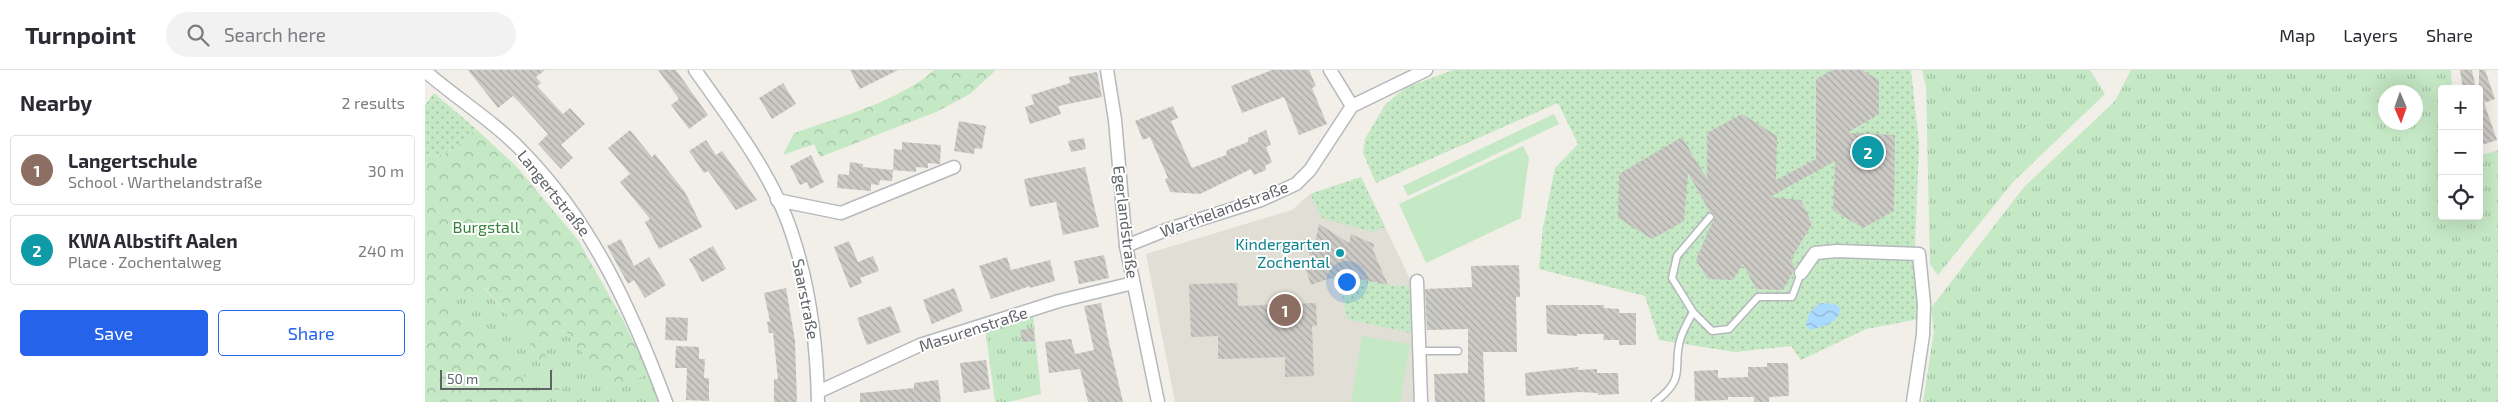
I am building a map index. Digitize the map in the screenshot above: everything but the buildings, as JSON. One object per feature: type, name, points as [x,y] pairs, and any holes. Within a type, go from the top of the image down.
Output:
[{"type":"street","name":"Saarstraße","points":[[695,70],[735,126],[777,200],[793,236],[803,274],[814,334],[818,397]]},
{"type":"street","name":"Egerlandstraße","points":[[1107,70],[1115,120],[1126,246],[1158,402]]},
{"type":"street","points":[[1331,70],[1353,106]]},
{"type":"street","name":"Warthelandstraße","points":[[1126,246],[1166,230],[1261,200],[1296,184],[1310,170],[1353,106],[1426,70]]},
{"type":"street","name":"Langertstraße","points":[[425,71],[524,153],[588,232],[635,323],[666,402]]},
{"type":"street","points":[[777,200],[841,213],[954,167]]},
{"type":"street","points":[[1801,273],[1815,253],[1837,251],[1919,254],[1924,304],[1923,335],[1913,402]]},
{"type":"street","points":[[1417,280],[1421,402]]},
{"type":"street","name":"Masurenstraße","points":[[818,397],[920,345],[1059,301],[1133,283]]},
{"type":"lane","points":[[1710,217],[1677,256],[1672,278],[1693,312],[1712,331],[1729,329],[1758,297],[1792,297],[1801,273]]},
{"type":"lane","points":[[1655,402],[1667,393],[1677,375],[1680,338],[1693,312]]},
{"type":"lane","points":[[1420,351],[1458,351]]},
{"type":"shaded area","points":[[1361,177],[1411,281],[1415,402],[1175,402],[1146,254],[1292,210],[1310,194]]},
{"type":"green space","points":[[934,70],[996,70],[970,94],[936,112],[820,157],[814,144],[783,155],[794,133],[886,100],[920,81]]},
{"type":"green space","points":[[1453,70],[1911,70],[1919,144],[1915,249],[1919,319],[1866,329],[1801,360],[1791,346],[1735,352],[1659,340],[1645,296],[1539,269],[1543,227],[1555,168],[1578,144],[1558,103],[1376,183],[1363,153],[1365,139],[1385,105],[1405,88]]},
{"type":"green space","points":[[1922,70],[2090,70],[2105,94],[2013,182],[1938,275],[1930,264],[1926,86]]},
{"type":"green space","points":[[2131,70],[2451,70],[2452,85],[2438,85],[2438,220],[2483,220],[2483,155],[2498,150],[2498,402],[1923,402],[1934,331],[1931,308],[2024,187],[2115,101]]},
{"type":"green space","points":[[434,93],[476,129],[453,149],[440,155],[425,156],[425,105]]},
{"type":"green space","points":[[1554,114],[1559,124],[1408,196],[1403,186]]},
{"type":"green space","name":"Burgstall","points":[[476,129],[516,166],[578,240],[622,318],[649,374],[609,389],[565,330],[538,341],[563,389],[555,391],[526,337],[485,288],[471,299],[458,285],[446,297],[460,320],[480,326],[522,370],[531,393],[531,402],[425,402],[425,156],[440,155],[453,149]]},
{"type":"green space","points":[[1523,146],[1529,158],[1521,218],[1426,263],[1399,204]]},
{"type":"green space","points":[[1361,177],[1385,227],[1373,232],[1322,218],[1310,194]]},
{"type":"green space","points":[[1329,273],[1388,285],[1412,286],[1415,334],[1347,319],[1342,296]]},
{"type":"green space","points":[[458,284],[484,288],[526,337],[555,391],[563,389],[537,341],[566,330],[608,388],[649,374],[659,402],[531,402],[531,393],[480,326],[460,320],[446,297]]},
{"type":"green space","points":[[1033,314],[1041,394],[1009,402],[995,402],[985,327]]},
{"type":"green space","points":[[1362,336],[1410,344],[1400,402],[1351,402]]},
{"type":"water","points":[[1821,303],[1835,304],[1840,308],[1839,315],[1830,324],[1810,330],[1806,325],[1809,315]]},
{"type":"place","name":"KWA Albstift Aalen","points":[[1868,152]]},
{"type":"place","name":"Kindergarten Zochental","points":[[1340,253]]},
{"type":"place","name":"Langertschule","points":[[1285,310]]}]
